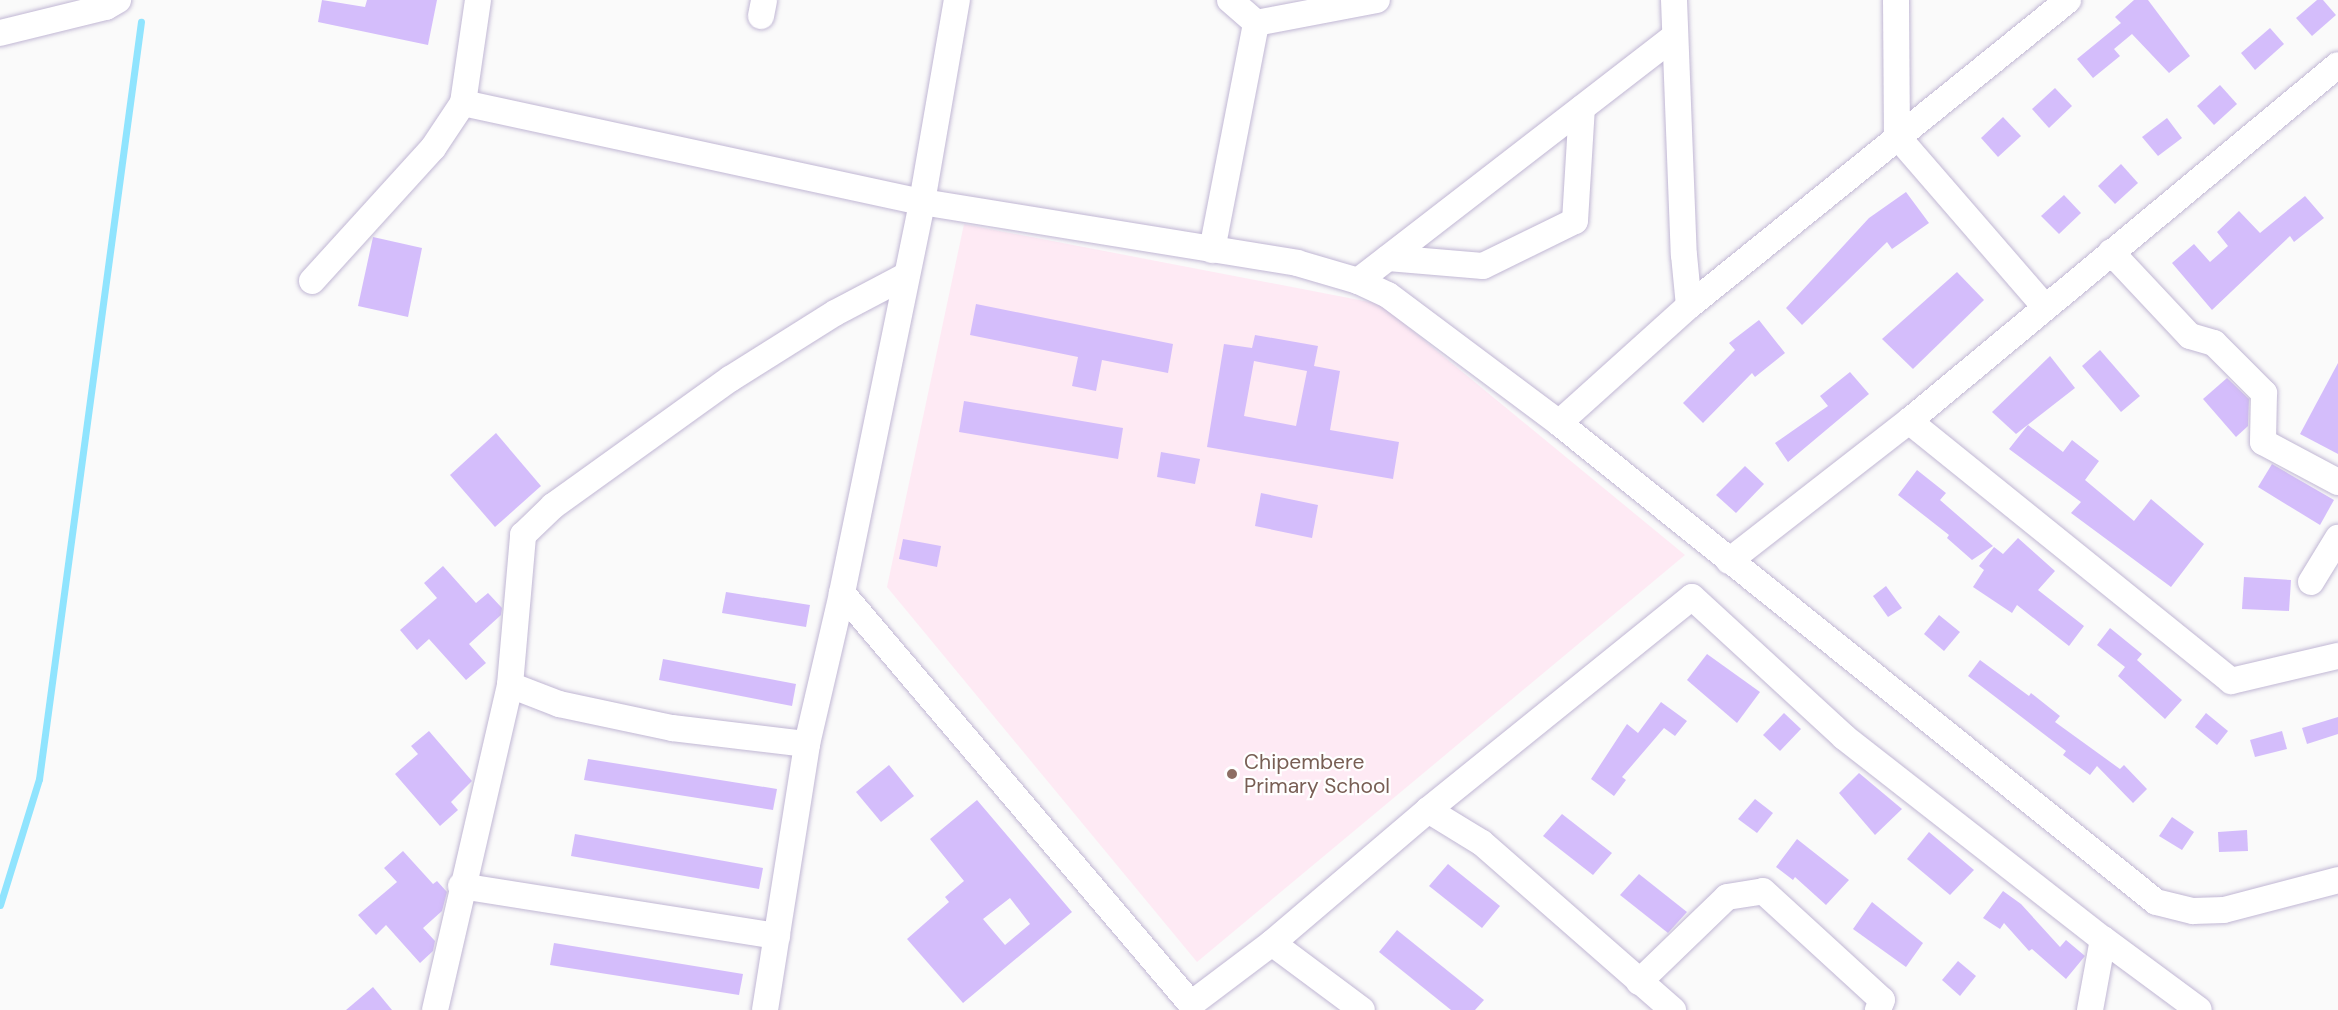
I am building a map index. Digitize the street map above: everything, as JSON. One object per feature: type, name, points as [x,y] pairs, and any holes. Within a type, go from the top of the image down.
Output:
[{"type":"street","points":[[0,33],[106,7],[118,0]]},
{"type":"street","points":[[312,281],[433,148],[462,103],[478,0]]},
{"type":"street","points":[[765,1010],[807,744],[842,593],[922,202],[957,0]]},
{"type":"street","points":[[1230,0],[1256,23]]},
{"type":"street","points":[[1256,23],[1377,0]]},
{"type":"street","points":[[1674,0],[1674,37],[1689,306]]},
{"type":"street","points":[[1896,0],[1897,136],[2044,306]]},
{"type":"street","points":[[1558,423],[1689,306],[2068,0]]},
{"type":"street","points":[[1212,250],[1256,23]]},
{"type":"street","points":[[1358,281],[1674,37]]},
{"type":"street","points":[[1729,561],[1909,421],[2044,306],[2338,65]]},
{"type":"street","points":[[462,103],[922,202],[1297,263],[1358,281],[1388,295],[1558,423],[2156,902],[2193,911],[2224,910],[2338,880]]},
{"type":"street","points":[[1388,258],[1483,266],[1575,221],[1582,108]]},
{"type":"street","points":[[2111,252],[2190,336],[2214,343],[2264,393],[2263,442],[2338,482]]},
{"type":"street","points":[[435,1010],[461,886],[510,685],[523,535],[553,506],[730,379],[835,313],[907,275]]},
{"type":"street","points":[[1909,421],[2231,681],[2338,656]]},
{"type":"street","points":[[2311,582],[2338,538]]},
{"type":"street","points":[[842,593],[1191,1007],[1272,944],[1428,810],[1692,597],[1844,737],[2103,939],[2199,1010]]},
{"type":"street","points":[[510,685],[559,704],[672,728],[807,744]]},
{"type":"street","points":[[1428,810],[1482,843],[1673,1010]]},
{"type":"street","points":[[461,886],[777,936]]},
{"type":"street","points":[[1639,982],[1727,897],[1763,891],[1882,1000],[1878,1010]]},
{"type":"street","points":[[2090,1010],[2103,939]]},
{"type":"street","points":[[1272,944],[1362,1010]]},
{"type":"shaded area","name":"Chipembere Primary School","points":[[964,224],[1380,304],[1685,555],[1197,962],[887,587]]},
{"type":"building","points":[[322,0],[365,7],[367,0],[437,0],[428,45],[318,22]]},
{"type":"building","points":[[2134,0],[2148,0],[2190,56],[2169,73],[2132,34],[2114,49],[2120,56],[2093,78],[2077,59],[2121,23],[2115,17]]},
{"type":"building","points":[[2317,0],[2323,0],[2336,15],[2312,36],[2296,18]]},
{"type":"building","points":[[2270,28],[2284,44],[2255,70],[2241,53]]},
{"type":"building","points":[[2220,85],[2237,104],[2214,125],[2197,106]]},
{"type":"building","points":[[2055,88],[2072,106],[2049,128],[2032,109]]},
{"type":"building","points":[[2003,117],[2021,136],[1998,157],[1981,138]]},
{"type":"building","points":[[2167,118],[2182,138],[2158,156],[2142,137]]},
{"type":"building","points":[[2121,164],[2138,183],[2115,204],[2098,186]]},
{"type":"building","points":[[1906,192],[1929,223],[1892,249],[1887,242],[1802,325],[1786,308],[1869,218]]},
{"type":"building","points":[[2064,195],[2081,213],[2059,234],[2041,216]]},
{"type":"building","points":[[2305,196],[2324,218],[2294,242],[2290,236],[2212,310],[2172,263],[2194,244],[2210,262],[2228,246],[2217,232],[2239,211],[2260,233]]},
{"type":"building","points":[[373,237],[422,248],[408,317],[358,306]]},
{"type":"building","points":[[1957,272],[1984,300],[1913,369],[1882,339]]},
{"type":"building","points":[[976,304],[1173,344],[1168,373],[1102,360],[1096,391],[1072,386],[1078,357],[970,335]]},
{"type":"building","points":[[1759,320],[1785,353],[1755,377],[1752,373],[1703,423],[1683,403],[1735,350],[1729,343]]},
{"type":"building","points":[[1255,335],[1318,346],[1314,366],[1340,371],[1330,430],[1399,442],[1393,479],[1207,447],[1224,344],[1252,348]],"holes":[[[1254,361],[1307,371],[1296,426],[1244,416]]]},
{"type":"building","points":[[2100,350],[2140,396],[2121,412],[2082,366]]},
{"type":"building","points":[[2050,356],[2075,388],[2016,434],[1992,412]]},
{"type":"building","points":[[2338,363],[2338,454],[2300,434]]},
{"type":"building","points":[[1850,372],[1869,394],[1788,462],[1775,443],[1828,406],[1820,396]]},
{"type":"building","points":[[2227,378],[2249,399],[2248,426],[2236,437],[2203,399]]},
{"type":"building","points":[[964,401],[1123,428],[1118,459],[959,432]]},
{"type":"building","points":[[2028,425],[2063,452],[2072,440],[2099,461],[2085,480],[2134,521],[2151,499],[2204,544],[2171,587],[2071,513],[2081,502],[2009,449]]},
{"type":"building","points":[[496,433],[541,486],[495,527],[450,475]]},
{"type":"building","points":[[1161,452],[1200,459],[1195,484],[1157,477]]},
{"type":"building","points":[[2272,464],[2334,500],[2320,525],[2258,487]]},
{"type":"building","points":[[1745,466],[1764,484],[1736,513],[1716,495]]},
{"type":"building","points":[[1917,470],[1946,493],[1940,500],[1993,546],[1972,560],[1947,538],[1949,535],[1898,495]]},
{"type":"building","points":[[1261,493],[1318,505],[1312,538],[1255,526]]},
{"type":"building","points":[[2018,538],[2055,571],[2038,590],[2084,626],[2069,646],[2017,605],[2012,613],[1973,587],[1984,570],[1979,566],[1994,547],[2003,554]]},
{"type":"building","points":[[903,539],[941,546],[937,567],[899,559]]},
{"type":"building","points":[[443,566],[476,603],[488,593],[502,608],[501,615],[469,644],[486,663],[466,680],[429,639],[417,650],[400,630],[437,598],[424,583]]},
{"type":"building","points":[[2244,577],[2291,580],[2289,611],[2242,609]]},
{"type":"building","points":[[1886,586],[1902,608],[1888,617],[1873,596]]},
{"type":"building","points":[[726,592],[810,605],[806,627],[722,613]]},
{"type":"building","points":[[1939,615],[1960,632],[1944,651],[1924,634]]},
{"type":"building","points":[[2110,628],[2142,654],[2137,660],[2182,700],[2165,719],[2118,676],[2125,667],[2097,645]]},
{"type":"building","points":[[1707,654],[1760,692],[1737,723],[1687,680]]},
{"type":"building","points":[[663,659],[796,684],[792,706],[659,680]]},
{"type":"building","points":[[1980,660],[2029,696],[2031,693],[2060,716],[2055,722],[2120,769],[2124,765],[2147,789],[2133,803],[2097,766],[2090,775],[2063,755],[2066,751],[1968,676]]},
{"type":"building","points":[[1661,702],[1687,721],[1675,736],[1664,728],[1622,777],[1626,780],[1614,796],[1591,779],[1627,724],[1638,733]]},
{"type":"building","points":[[1784,713],[1801,729],[1780,751],[1763,735]]},
{"type":"building","points":[[2206,713],[2228,731],[2217,745],[2195,727]]},
{"type":"building","points":[[2338,717],[2338,734],[2307,744],[2302,728]]},
{"type":"building","points":[[429,731],[472,781],[451,802],[458,810],[440,826],[395,774],[418,754],[411,746]]},
{"type":"building","points":[[2282,731],[2287,749],[2255,757],[2250,740]]},
{"type":"building","points":[[588,759],[777,789],[773,810],[584,780]]},
{"type":"building","points":[[889,765],[914,796],[881,822],[856,792]]},
{"type":"building","points":[[1859,773],[1902,809],[1875,835],[1839,793]]},
{"type":"building","points":[[1755,799],[1773,813],[1757,833],[1738,819]]},
{"type":"building","points":[[977,800],[1072,912],[963,1003],[907,939],[949,902],[945,897],[964,881],[930,839]],"holes":[[[1010,898],[1030,924],[1005,945],[983,919]]]},
{"type":"building","points":[[1562,814],[1612,853],[1593,875],[1543,836]]},
{"type":"building","points":[[2172,817],[2194,832],[2182,850],[2159,836]]},
{"type":"building","points":[[2247,830],[2248,851],[2219,852],[2218,832]]},
{"type":"building","points":[[1929,832],[1974,870],[1950,895],[1907,859]]},
{"type":"building","points":[[575,834],[763,868],[759,889],[571,856]]},
{"type":"building","points":[[1797,839],[1849,880],[1826,905],[1795,877],[1793,880],[1776,867]]},
{"type":"building","points":[[403,851],[433,884],[437,881],[447,892],[442,911],[423,928],[435,941],[433,951],[420,963],[386,925],[376,935],[358,915],[397,882],[384,868]]},
{"type":"building","points":[[1448,864],[1500,906],[1482,928],[1429,886]]},
{"type":"building","points":[[1639,874],[1687,912],[1668,933],[1620,895]]},
{"type":"building","points":[[2003,891],[2021,904],[2060,947],[2066,940],[2085,956],[2066,979],[2032,949],[2029,951],[2004,923],[2000,929],[1983,918]]},
{"type":"building","points":[[1872,902],[1923,943],[1906,967],[1853,929]]},
{"type":"building","points":[[1397,930],[1484,1000],[1475,1010],[1451,1010],[1379,952]]},
{"type":"building","points":[[554,943],[743,974],[739,995],[550,965]]},
{"type":"building","points":[[1958,961],[1976,976],[1960,996],[1942,980]]},
{"type":"building","points":[[373,987],[392,1010],[346,1010]]},
{"type":"waterway","points":[[0,905],[39,779],[141,22]]},
{"type":"place","name":"Chipembere Primary School","points":[[1232,774]]}]
